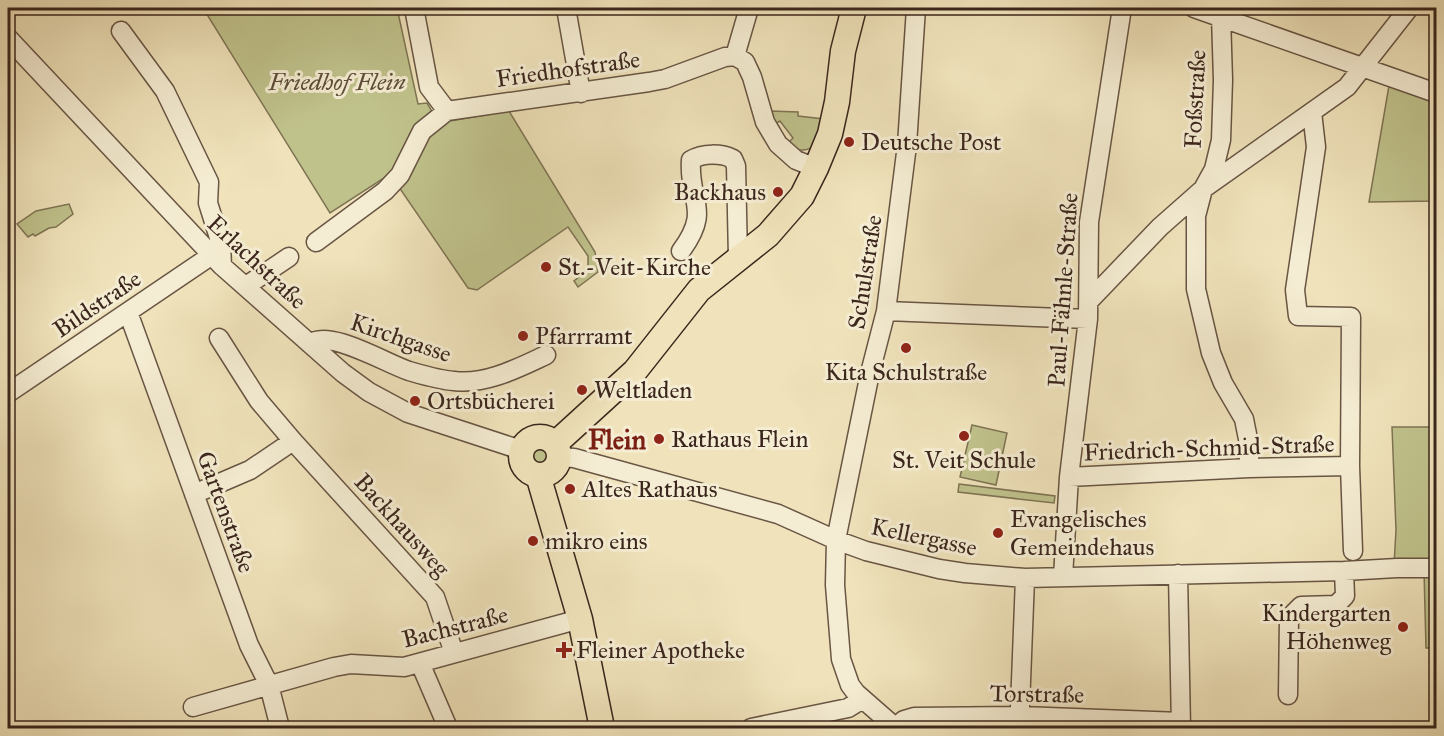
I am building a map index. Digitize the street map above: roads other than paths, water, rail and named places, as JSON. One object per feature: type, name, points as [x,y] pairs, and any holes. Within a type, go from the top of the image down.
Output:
[{"type":"main road","points":[[557,451],[550,440],[539,437],[528,441],[521,450],[523,464],[526,470],[538,475],[546,475],[554,470],[557,451],[588,416],[635,371],[699,290],[762,240],[783,220],[802,196],[816,168],[833,122],[843,51],[855,8]]},
{"type":"main road","points":[[538,475],[580,618],[602,729]]},
{"type":"street","points":[[316,242],[386,191],[400,175],[422,131],[447,111],[429,87],[414,8]]},
{"type":"street","points":[[566,8],[581,93]]},
{"type":"street","points":[[749,8],[735,56],[745,62],[752,77],[765,122],[778,144],[796,160],[816,168]]},
{"type":"street","name":"Schulstraße","points":[[861,700],[850,685],[842,659],[835,585],[836,540],[886,310],[907,146],[916,8]]},
{"type":"street","name":"Paul-Fähnle-Straße","points":[[1063,577],[1069,477],[1089,310],[1089,222],[1122,8]]},
{"type":"street","points":[[1194,8],[1223,12],[1437,93]]},
{"type":"street","points":[[886,310],[1089,310],[1160,227],[1203,189],[1347,87],[1409,8]]},
{"type":"street","name":"Foßstraße","points":[[1223,12],[1221,140],[1214,169],[1203,189],[1196,216],[1196,289],[1211,353],[1223,383],[1244,419],[1249,444],[1250,468]]},
{"type":"street","points":[[121,31],[165,91],[209,183],[208,203],[221,244],[217,260]]},
{"type":"street","name":"Erlachstraße","points":[[8,38],[217,260],[310,344],[369,392],[389,404],[430,421],[521,450]]},
{"type":"street","name":"Friedhofstraße","points":[[447,111],[665,79],[725,57],[735,56]]},
{"type":"street","points":[[1312,112],[1316,147],[1295,290],[1298,316],[1351,317],[1350,466],[1353,551]]},
{"type":"street","points":[[681,251],[691,239],[697,224],[691,160],[697,157],[724,154],[734,159],[736,166],[738,258]]},
{"type":"street","points":[[246,286],[289,257]]},
{"type":"street","name":"Bildstraße","points":[[8,393],[128,312],[217,260]]},
{"type":"street","name":"Gartenstraße","points":[[128,312],[249,645],[269,685],[280,729]]},
{"type":"street","name":"Backhausweg","points":[[219,338],[259,401],[435,597],[454,653]]},
{"type":"street","name":"Kirchgasse","points":[[310,344],[324,338],[340,342],[408,371],[454,381],[474,381],[493,377],[546,355]]},
{"type":"street","points":[[194,494],[250,470],[293,441]]},
{"type":"street","name":"Kellergasse","points":[[557,451],[657,483],[778,514],[866,551],[939,569],[1025,578],[1437,568]]},
{"type":"street","name":"Friedrich-Schmid-Straße","points":[[1069,477],[1250,468],[1350,466]]},
{"type":"street","points":[[1288,695],[1288,618],[1301,606],[1336,605],[1345,596],[1344,571]]},
{"type":"street","points":[[1178,574],[1181,725]]},
{"type":"street","points":[[1021,722],[1025,578]]},
{"type":"street","name":"Bachstraße","points":[[193,707],[343,666],[404,667],[580,618]]},
{"type":"street","points":[[420,663],[448,729]]},
{"type":"street","points":[[751,729],[848,708],[861,700],[896,728]]},
{"type":"street","name":"Torstraße","points":[[896,728],[904,720],[914,717],[1181,725]]},
{"type":"place","name":"Deutsche Post","points":[[849,142]]},
{"type":"place","name":"Backhaus","points":[[778,192]]},
{"type":"place","name":"St.-Veit-Kirche","points":[[546,267]]},
{"type":"place","name":"Pfarrramt","points":[[523,336]]},
{"type":"place","name":"Kita Schulstraße","points":[[906,348]]},
{"type":"place","name":"Weltladen","points":[[582,390]]},
{"type":"place","name":"Ortsbücherei","points":[[415,401]]},
{"type":"place","name":"St. Veit Schule","points":[[964,436]]},
{"type":"place","name":"Rathaus Flein","points":[[659,439]]},
{"type":"place","name":"Altes Rathaus","points":[[570,489]]},
{"type":"place","name":"Evangelisches Gemeindehaus","points":[[998,533]]},
{"type":"place","name":"mikro eins","points":[[533,541]]},
{"type":"place","name":"Kindergarten Höhenweg","points":[[1403,627]]},
{"type":"place","name":"Fleiner Apotheke","points":[[564,650]]},
{"type":"district","name":"Flein","points":[[617,440]]},
{"type":"park label","name":"Friedhof Flein","points":[[337,82]]}]
